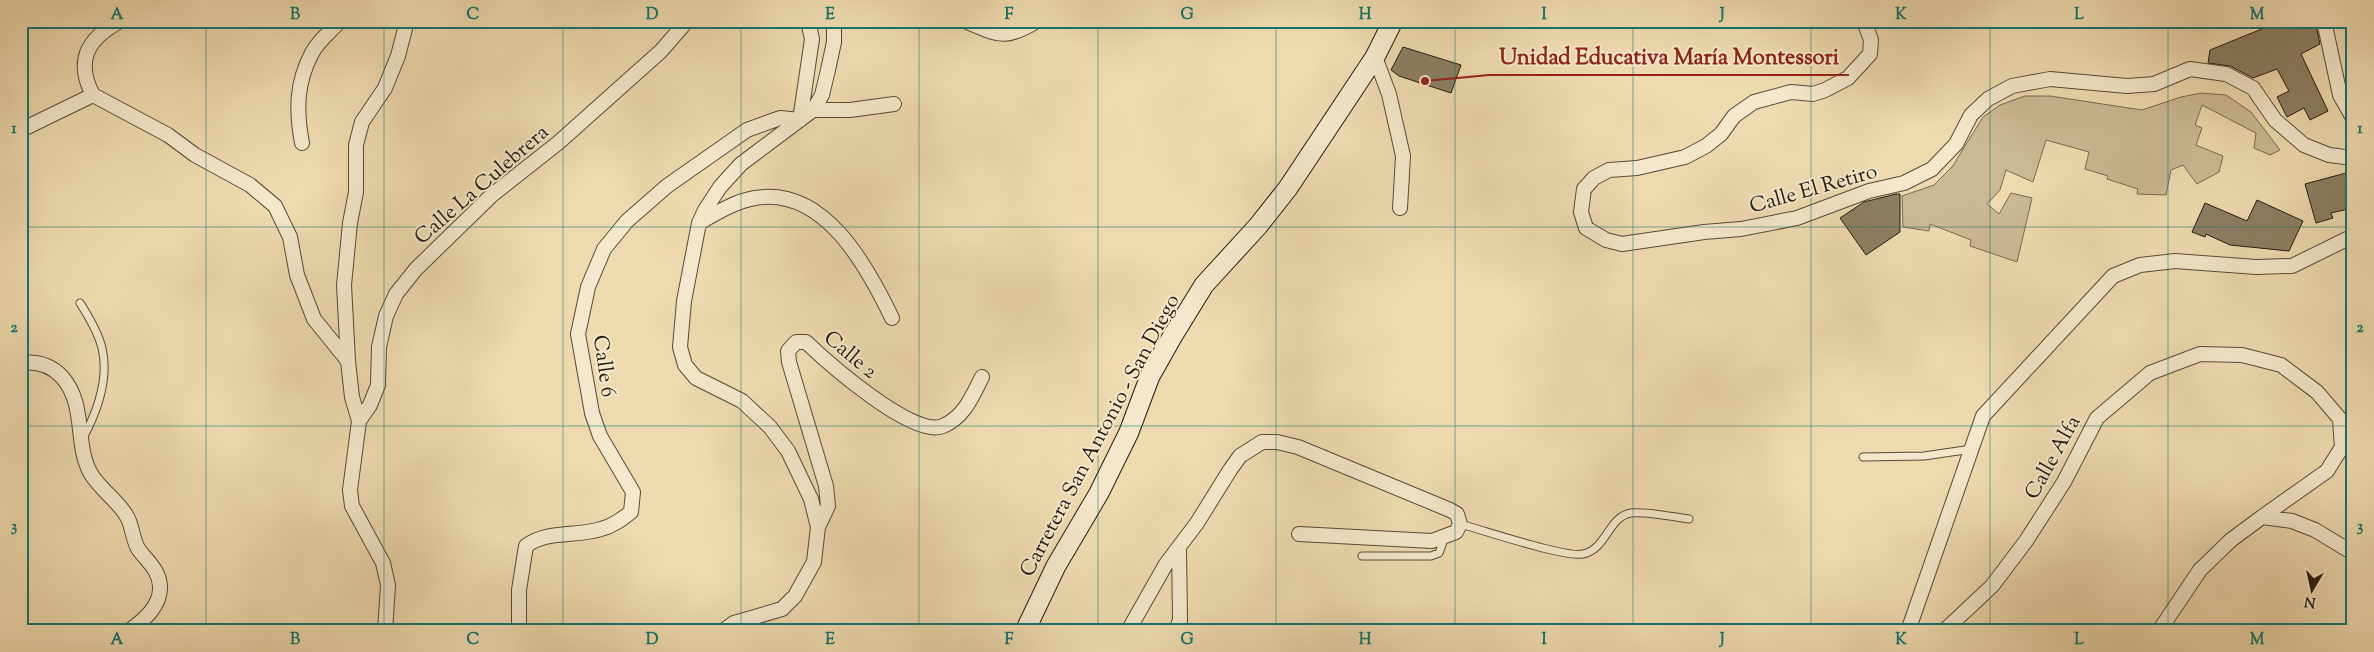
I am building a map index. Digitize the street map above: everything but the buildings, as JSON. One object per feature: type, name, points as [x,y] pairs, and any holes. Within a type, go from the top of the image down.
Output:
[{"type":"street","points":[[120,21],[92,41],[84,57],[85,80],[93,95],[168,136],[195,155],[250,185],[275,206],[290,237],[297,275],[314,319],[348,361]]},
{"type":"street","points":[[302,143],[296,114],[299,86],[312,52],[340,21]]},
{"type":"street","points":[[385,631],[388,585],[383,563],[355,513],[350,490],[359,421],[352,396],[348,361],[344,285],[350,222],[356,192],[356,145],[362,122],[388,80],[398,56],[407,21]]},
{"type":"street","name":"Calle La Culebrera","points":[[359,421],[370,405],[378,385],[379,347],[386,316],[396,294],[416,269],[492,195],[558,143],[661,51],[687,21]]},
{"type":"street","points":[[800,120],[812,40],[808,21]]},
{"type":"street","points":[[723,631],[734,623],[782,609],[795,596],[814,562],[818,527],[811,499],[788,451],[770,427],[742,401],[696,378],[685,365],[680,347],[684,301],[699,223],[720,188],[742,164],[813,110],[822,95],[834,42],[834,21]]},
{"type":"street","points":[[969,23],[992,33],[1003,35],[1019,32],[1037,21]]},
{"type":"street","name":"Carretera San Antonio - San Diego","points":[[1025,631],[1056,566],[1099,493],[1129,432],[1150,376],[1172,337],[1204,285],[1258,226],[1288,188],[1375,57],[1393,21]]},
{"type":"street","name":"Calle El Retiro","points":[[1864,21],[1871,40],[1870,54],[1848,78],[1813,94],[1791,92],[1754,102],[1734,116],[1720,134],[1706,146],[1685,157],[1637,168],[1609,170],[1594,178],[1584,189],[1581,212],[1586,228],[1606,240],[1622,244],[1704,232],[1741,229],[1797,218],[1869,191],[1904,183],[1932,169],[1956,144],[1971,115],[1988,99],[2012,86],[2050,79],[2127,86],[2154,84],[2190,69],[2226,74],[2253,88],[2276,120],[2304,145],[2329,154],[2353,158]]},
{"type":"street","points":[[2324,21],[2340,95],[2353,118]]},
{"type":"street","points":[[1375,57],[1389,94],[1403,156],[1400,208]]},
{"type":"street","points":[[21,130],[93,95]]},
{"type":"street","points":[[813,110],[850,110],[894,104]]},
{"type":"street","name":"Calle 6","points":[[519,631],[519,590],[526,546],[537,538],[600,530],[618,522],[631,512],[633,492],[600,436],[592,413],[578,334],[588,287],[604,248],[626,221],[667,186],[747,130],[780,118],[800,120]]},
{"type":"street","points":[[699,223],[713,214],[755,198],[786,198],[804,205],[839,232],[863,264],[892,318]]},
{"type":"street","points":[[1908,631],[1983,416],[2113,276],[2140,265],[2174,261],[2256,267],[2292,266],[2353,236]]},
{"type":"street","name":"Calle 2","points":[[818,527],[828,506],[826,486],[789,362],[788,351],[796,342],[806,342],[867,395],[925,427],[941,428],[957,419],[969,404],[982,377]]},
{"type":"street","name":"Calle Alfa","points":[[1944,631],[1992,586],[2026,541],[2064,482],[2096,418],[2150,373],[2200,354],[2242,355],[2281,365],[2317,392],[2340,419],[2342,447],[2327,471],[2232,540],[2200,570],[2159,631]]},
{"type":"street","points":[[21,363],[48,365],[63,378],[77,405],[83,456],[92,474],[126,515],[138,549],[154,567],[160,586],[157,602],[146,618],[129,631]]},
{"type":"street","points":[[1128,631],[1166,564],[1179,549],[1221,487],[1230,470],[1240,456],[1262,442],[1277,442],[1298,447],[1450,510],[1457,514],[1460,524],[1456,532],[1432,541],[1299,534]]},
{"type":"street","points":[[2262,518],[2292,521],[2315,530],[2353,553]]},
{"type":"street","points":[[1176,631],[1180,620],[1179,549]]},
{"type":"lane","points":[[80,303],[96,329],[102,349],[104,376],[95,415],[82,438]]},
{"type":"lane","points":[[1863,457],[1924,456],[1973,449]]},
{"type":"lane","points":[[1460,524],[1561,552],[1583,554],[1597,548],[1618,520],[1630,513],[1689,519]]},
{"type":"lane","points":[[1362,556],[1431,556],[1439,554],[1445,537]]},
{"type":"shaded area","points":[[2201,93],[2226,95],[2251,112],[2280,150],[2270,155],[2254,148],[2256,133],[2202,105],[2195,125],[2202,128],[2196,145],[2223,156],[2219,172],[2197,184],[2183,165],[2171,170],[2166,195],[2137,194],[2138,189],[2107,179],[2108,176],[2085,169],[2089,152],[2046,140],[2033,182],[2006,170],[2000,190],[1987,204],[1999,214],[2011,193],[2032,198],[2017,262],[1970,246],[1971,240],[1930,224],[1929,231],[1903,227],[1902,196],[1934,185],[1952,167],[1983,117],[2000,105],[2025,96],[2050,96],[2142,110],[2181,97]]},
{"type":"place","name":"Unidad Educativa María Montessori","points":[[1425,81]]}]
